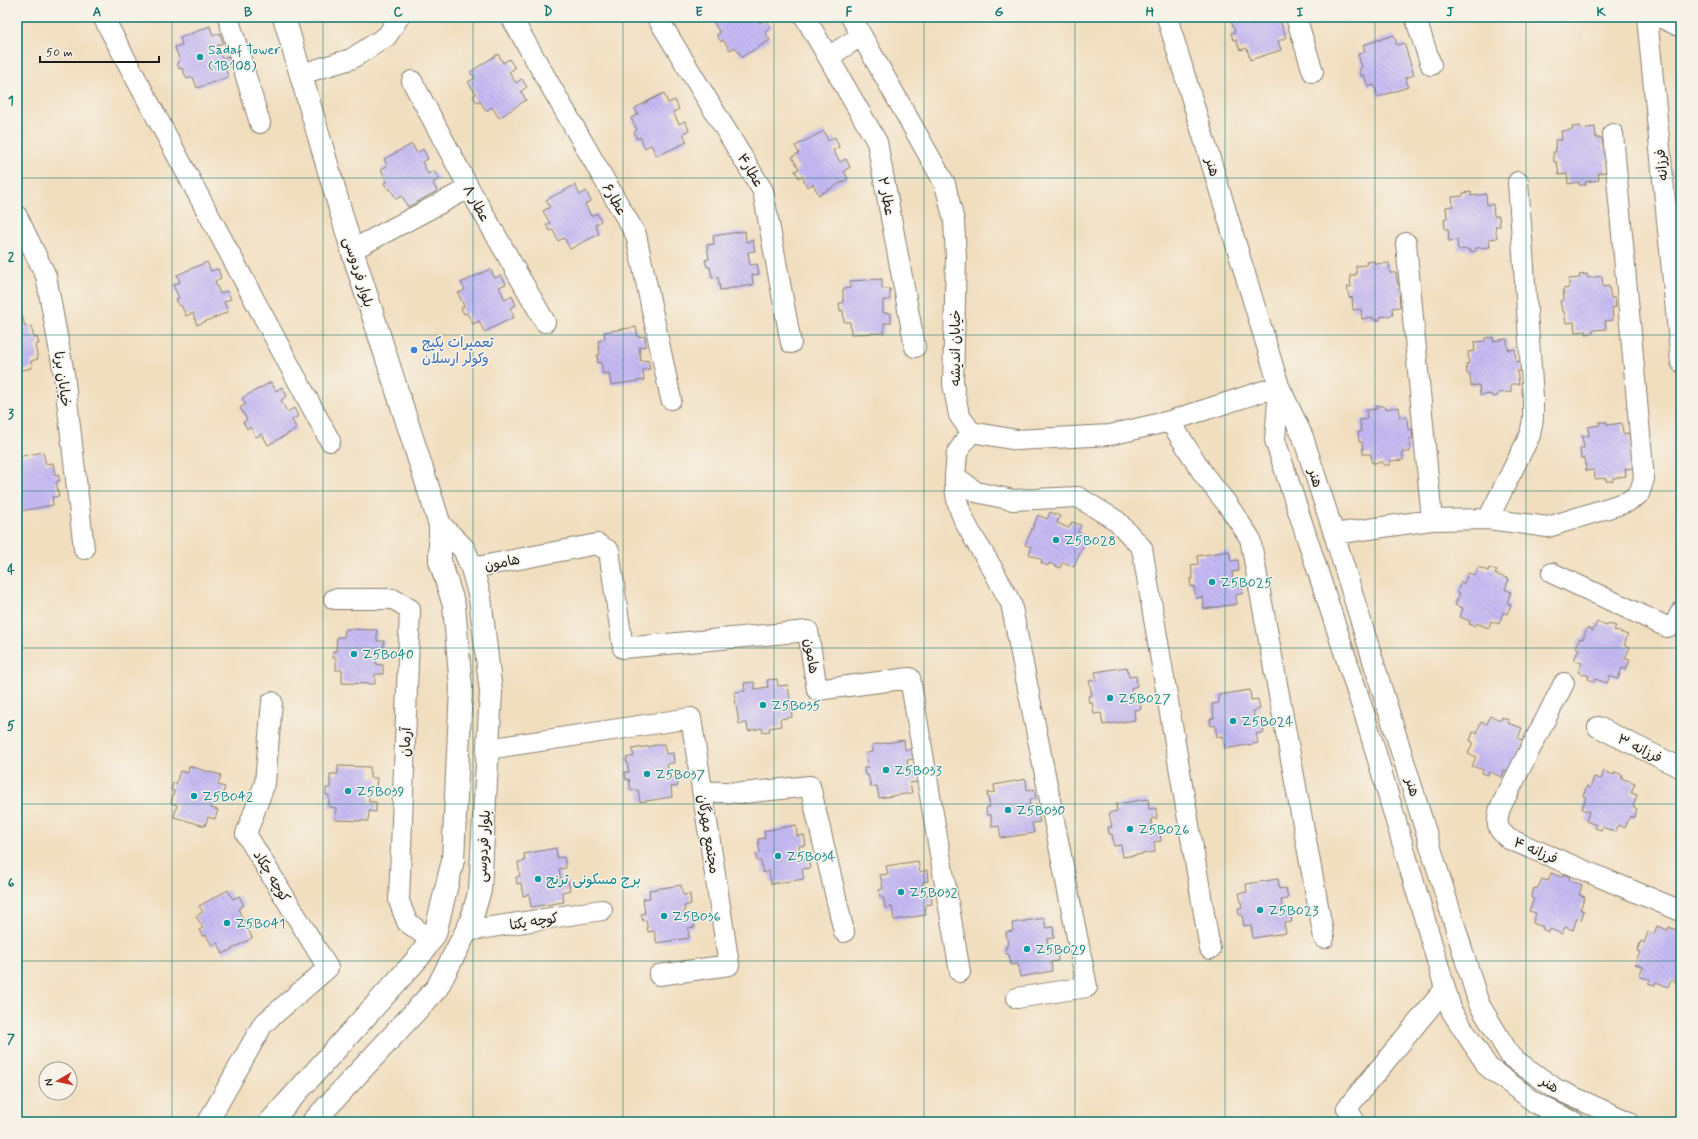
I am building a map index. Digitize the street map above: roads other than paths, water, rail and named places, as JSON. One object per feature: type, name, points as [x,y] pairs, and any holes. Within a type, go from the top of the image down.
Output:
[{"type":"main road","name":"بلوار فردوسی","points":[[270,1122],[419,957],[435,934],[453,860],[461,688],[454,605],[440,560],[440,525],[352,250],[284,17]]},
{"type":"main road","name":"بلوار فردوسی","points":[[313,1122],[437,988],[466,931],[480,890],[490,692],[480,597],[472,568],[464,549],[440,525]]},
{"type":"street","points":[[103,17],[330,441]]},
{"type":"street","points":[[228,17],[260,123]]},
{"type":"street","points":[[301,74],[351,59],[387,36],[399,17]]},
{"type":"street","name":"عطار۶","points":[[511,17],[636,235],[671,399]]},
{"type":"street","name":"عطار۴","points":[[657,17],[763,191],[791,343]]},
{"type":"street","name":"عطار ۲","points":[[805,17],[877,142],[915,347]]},
{"type":"street","name":"خیابان اندیشه","points":[[851,17],[945,184],[954,221],[956,257],[953,384],[959,415],[971,432]]},
{"type":"street","name":"هنر","points":[[1167,17],[1279,386],[1303,437],[1479,1004],[1511,1057],[1556,1089],[1629,1122]]},
{"type":"street","points":[[1296,17],[1313,72]]},
{"type":"street","points":[[1415,17],[1431,65]]},
{"type":"street","name":"فرزانه","points":[[1647,17],[1681,362]]},
{"type":"street","points":[[1660,17],[1681,27]]},
{"type":"street","points":[[828,57],[861,36]]},
{"type":"street","name":"عطار ۸","points":[[412,82],[468,188],[545,322]]},
{"type":"street","points":[[1334,534],[1432,520],[1488,519],[1548,527],[1627,502],[1640,494],[1644,479],[1613,134]]},
{"type":"street","points":[[1488,519],[1530,434],[1533,419],[1533,397],[1518,182]]},
{"type":"street","points":[[352,250],[468,188]]},
{"type":"street","name":"خیابان برنا","points":[[17,216],[46,276],[64,374],[84,549]]},
{"type":"street","points":[[1406,243],[1432,520]]},
{"type":"street","points":[[1017,998],[1087,987],[1010,604],[992,567],[969,532],[954,493],[957,453],[971,432],[1018,440],[1110,434],[1170,421],[1279,386]]},
{"type":"street","name":"هنر","points":[[1279,386],[1276,440],[1365,716],[1452,1012],[1488,1067],[1537,1104],[1574,1122]]},
{"type":"street","points":[[1170,421],[1204,475],[1227,504],[1250,538],[1324,938]]},
{"type":"street","points":[[955,476],[976,492],[1012,500],[1078,497],[1117,522],[1142,548],[1210,949]]},
{"type":"street","name":"هامون","points":[[472,568],[597,544],[609,551],[623,648],[808,631],[817,690],[910,678],[960,972]]},
{"type":"street","points":[[1552,572],[1667,627],[1675,624],[1681,612]]},
{"type":"street","name":"آرمان","points":[[334,599],[393,599],[410,609],[398,901],[408,922],[431,940]]},
{"type":"street","name":"فرزانه ۴","points":[[1564,683],[1500,808],[1497,819],[1500,832],[1509,840],[1681,911]]},
{"type":"street","name":"کوچه چکاد","points":[[208,1122],[263,1024],[328,968],[246,834],[265,783],[272,702]]},
{"type":"street","name":"مجتمع مهرگان","points":[[488,749],[692,718],[729,965],[659,975]]},
{"type":"street","name":"فرزانه ۳","points":[[1598,727],[1681,768]]},
{"type":"street","points":[[702,791],[743,793],[810,786],[844,932]]},
{"type":"street","name":"کوچه یکتا","points":[[466,931],[602,910]]},
{"type":"street","points":[[1355,1122],[1347,1108],[1445,989]]},
{"type":"place","name":"Sadaf Tower (1B108)","points":[[200,57]]},
{"type":"place","name":"تعمیرات پکیج وکولر ارسلان","points":[[414,350]]},
{"type":"place","name":"Z5B028","points":[[1056,540]]},
{"type":"place","name":"Z5B025","points":[[1212,582]]},
{"type":"place","name":"Z5B040","points":[[354,654]]},
{"type":"place","name":"Z5B027","points":[[1110,698]]},
{"type":"place","name":"Z5B035","points":[[763,705]]},
{"type":"place","name":"Z5B024","points":[[1233,721]]},
{"type":"place","name":"Z5B033","points":[[886,770]]},
{"type":"place","name":"Z5B037","points":[[647,774]]},
{"type":"place","name":"Z5B039","points":[[348,791]]},
{"type":"place","name":"Z5B042","points":[[194,796]]},
{"type":"place","name":"Z5B030","points":[[1008,810]]},
{"type":"place","name":"Z5B026","points":[[1130,829]]},
{"type":"place","name":"Z5B034","points":[[778,856]]},
{"type":"place","name":"برج مسکونی ترنج","points":[[538,879]]},
{"type":"place","name":"Z5B032","points":[[901,892]]},
{"type":"place","name":"Z5B023","points":[[1260,910]]},
{"type":"place","name":"Z5B036","points":[[664,916]]},
{"type":"place","name":"Z5B041","points":[[227,923]]},
{"type":"place","name":"Z5B029","points":[[1027,949]]}]
